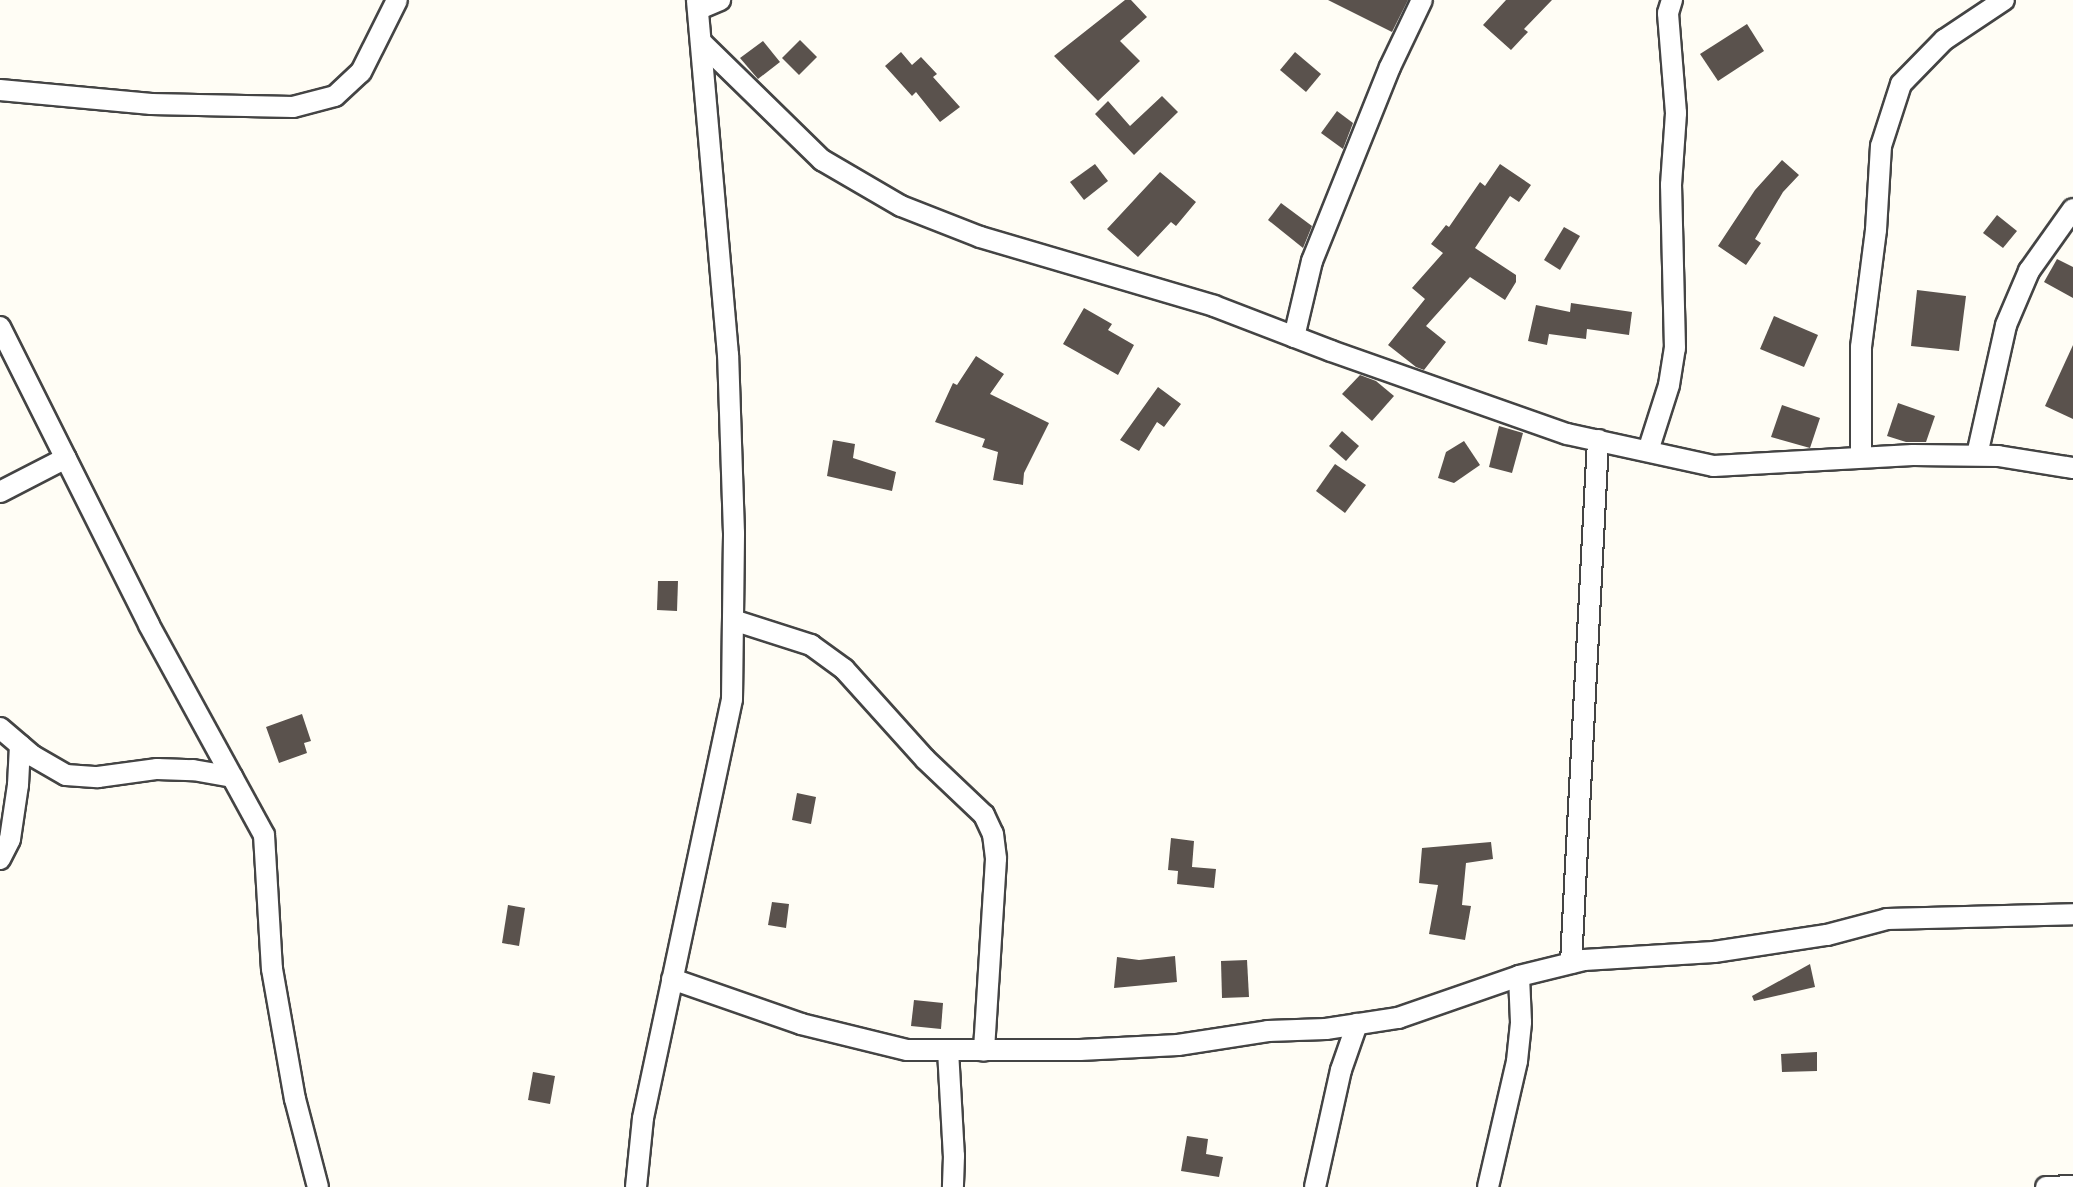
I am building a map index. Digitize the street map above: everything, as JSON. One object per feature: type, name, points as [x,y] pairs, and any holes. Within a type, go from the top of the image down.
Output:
[{"type":"street","points":[[0,90],[151,104],[293,107],[335,96],[361,72],[397,0]]},
{"type":"street","points":[[636,1187],[643,1118],[732,699],[734,533],[728,355],[698,5],[720,0]]},
{"type":"street","points":[[1294,337],[1312,261],[1390,67],[1422,0]]},
{"type":"street","points":[[1648,451],[1665,400],[1675,348],[1671,185],[1676,113],[1668,13],[1672,0]]},
{"type":"street","points":[[1861,457],[1861,347],[1881,146],[1901,84],[1944,40],[2004,0]]},
{"type":"street","points":[[702,43],[822,160],[901,206],[980,237],[1214,306],[1567,434],[1714,466],[1861,457],[1977,455],[2073,468]]},
{"type":"street","points":[[1977,455],[2006,325],[2029,271],[2073,209]]},
{"type":"street","points":[[0,327],[149,625],[264,835],[272,969],[281,1026],[318,1187]]},
{"type":"street","points":[[1571,963],[1598,440]]},
{"type":"street","points":[[0,492],[66,458]]},
{"type":"street","points":[[733,620],[811,645],[844,669],[914,747],[984,815],[993,834],[996,859],[984,1051]]},
{"type":"street","points":[[0,728],[66,775],[98,777],[157,769],[193,770],[232,777]]},
{"type":"street","points":[[0,859],[10,839],[20,745]]},
{"type":"street","points":[[672,979],[801,1024],[907,1050],[984,1051],[1178,1045],[1268,1031],[1398,1018],[1519,976],[1571,963],[1636,954],[1714,952],[1827,935],[1887,919],[2073,914]]},
{"type":"street","points":[[1488,1187],[1517,1061],[1521,1022],[1519,976]]},
{"type":"street","points":[[1315,1187],[1341,1070],[1357,1024]]},
{"type":"street","points":[[948,1050],[953,1187]]},
{"type":"street","points":[[2046,1187],[2073,1186]]},
{"type":"building","points":[[1125,0],[1131,0],[1147,17],[1120,41],[1140,61],[1098,101],[1054,56]]},
{"type":"building","points":[[1328,0],[1408,0],[1392,32]]},
{"type":"building","points":[[1506,0],[1552,0],[1524,29],[1528,32],[1511,50],[1483,25]]},
{"type":"building","points":[[1747,24],[1764,51],[1718,81],[1700,54]]},
{"type":"building","points":[[800,40],[817,57],[799,75],[782,58]]},
{"type":"building","points":[[763,41],[780,62],[758,79],[740,58]]},
{"type":"building","points":[[901,52],[912,65],[921,57],[937,74],[933,77],[960,107],[940,122],[916,92],[912,96],[885,66]]},
{"type":"building","points":[[1295,52],[1321,74],[1306,92],[1280,70]]},
{"type":"building","points":[[1162,96],[1178,112],[1134,155],[1095,114],[1108,101],[1130,126]]},
{"type":"building","points":[[1337,111],[1353,123],[1343,149],[1321,133]]},
{"type":"building","points":[[1782,160],[1799,175],[1783,192],[1755,239],[1761,243],[1746,265],[1718,246],[1755,190]]},
{"type":"building","points":[[1095,164],[1108,181],[1084,200],[1070,182]]},
{"type":"building","points":[[1500,164],[1531,185],[1519,202],[1510,196],[1475,248],[1516,275],[1516,282],[1505,300],[1470,277],[1426,326],[1446,342],[1424,370],[1416,367],[1388,345],[1425,299],[1412,288],[1443,253],[1431,244],[1446,225],[1449,227],[1480,182],[1485,186]]},
{"type":"building","points":[[1160,172],[1196,202],[1176,226],[1171,222],[1138,257],[1107,229]]},
{"type":"building","points":[[1281,203],[1312,226],[1303,248],[1268,220]]},
{"type":"building","points":[[1997,215],[2017,231],[2003,248],[1983,233]]},
{"type":"building","points":[[1564,227],[1580,236],[1560,270],[1544,260]]},
{"type":"building","points":[[2057,259],[2073,267],[2073,298],[2044,282]]},
{"type":"building","points":[[1917,290],[1966,296],[1959,351],[1911,346]]},
{"type":"building","points":[[1571,303],[1632,312],[1629,335],[1587,329],[1586,339],[1549,334],[1547,345],[1528,341],[1536,305],[1570,312]]},
{"type":"building","points":[[1084,308],[1112,324],[1108,330],[1134,345],[1118,375],[1063,344]]},
{"type":"building","points":[[1774,316],[1818,335],[1804,367],[1760,349]]},
{"type":"building","points":[[2073,345],[2073,419],[2045,406]]},
{"type":"building","points":[[976,356],[1004,374],[990,394],[1049,423],[1024,473],[1023,485],[993,480],[998,452],[982,447],[985,439],[935,422],[953,383],[957,385]]},
{"type":"building","points":[[1360,375],[1376,381],[1394,396],[1372,421],[1342,394]]},
{"type":"building","points":[[1158,387],[1181,404],[1164,427],[1157,422],[1139,451],[1120,440]]},
{"type":"building","points":[[1898,403],[1935,416],[1926,442],[1906,442],[1887,436]]},
{"type":"building","points":[[1782,405],[1820,418],[1810,448],[1771,437]]},
{"type":"building","points":[[1499,426],[1523,433],[1512,473],[1489,467]]},
{"type":"building","points":[[1342,431],[1359,446],[1346,461],[1329,446]]},
{"type":"building","points":[[833,440],[855,444],[853,458],[896,472],[892,491],[827,476]]},
{"type":"building","points":[[1464,441],[1480,465],[1454,483],[1438,478],[1446,452]]},
{"type":"building","points":[[1335,464],[1366,485],[1345,513],[1316,491]]},
{"type":"building","points":[[658,581],[678,581],[677,611],[657,610]]},
{"type":"building","points":[[302,714],[311,741],[304,743],[307,753],[279,763],[266,727]]},
{"type":"building","points":[[797,793],[816,797],[811,824],[792,820]]},
{"type":"building","points":[[1171,838],[1194,841],[1192,867],[1216,869],[1214,888],[1177,884],[1178,871],[1168,870]]},
{"type":"building","points":[[1491,842],[1493,859],[1466,863],[1462,905],[1471,906],[1465,940],[1429,934],[1438,885],[1419,883],[1422,848]]},
{"type":"building","points":[[772,902],[789,904],[786,928],[768,925]]},
{"type":"building","points":[[508,905],[525,908],[519,946],[502,943]]},
{"type":"building","points":[[1175,956],[1177,982],[1114,988],[1117,957],[1139,960]]},
{"type":"building","points":[[1247,960],[1249,997],[1222,998],[1221,961]]},
{"type":"building","points":[[1810,964],[1815,987],[1754,1001],[1752,996]]},
{"type":"building","points":[[914,1000],[943,1003],[941,1029],[911,1026]]},
{"type":"building","points":[[1817,1052],[1817,1071],[1782,1072],[1781,1054]]},
{"type":"building","points":[[533,1072],[555,1076],[550,1104],[528,1100]]},
{"type":"building","points":[[1187,1136],[1208,1139],[1206,1154],[1223,1157],[1219,1177],[1181,1171]]}]
